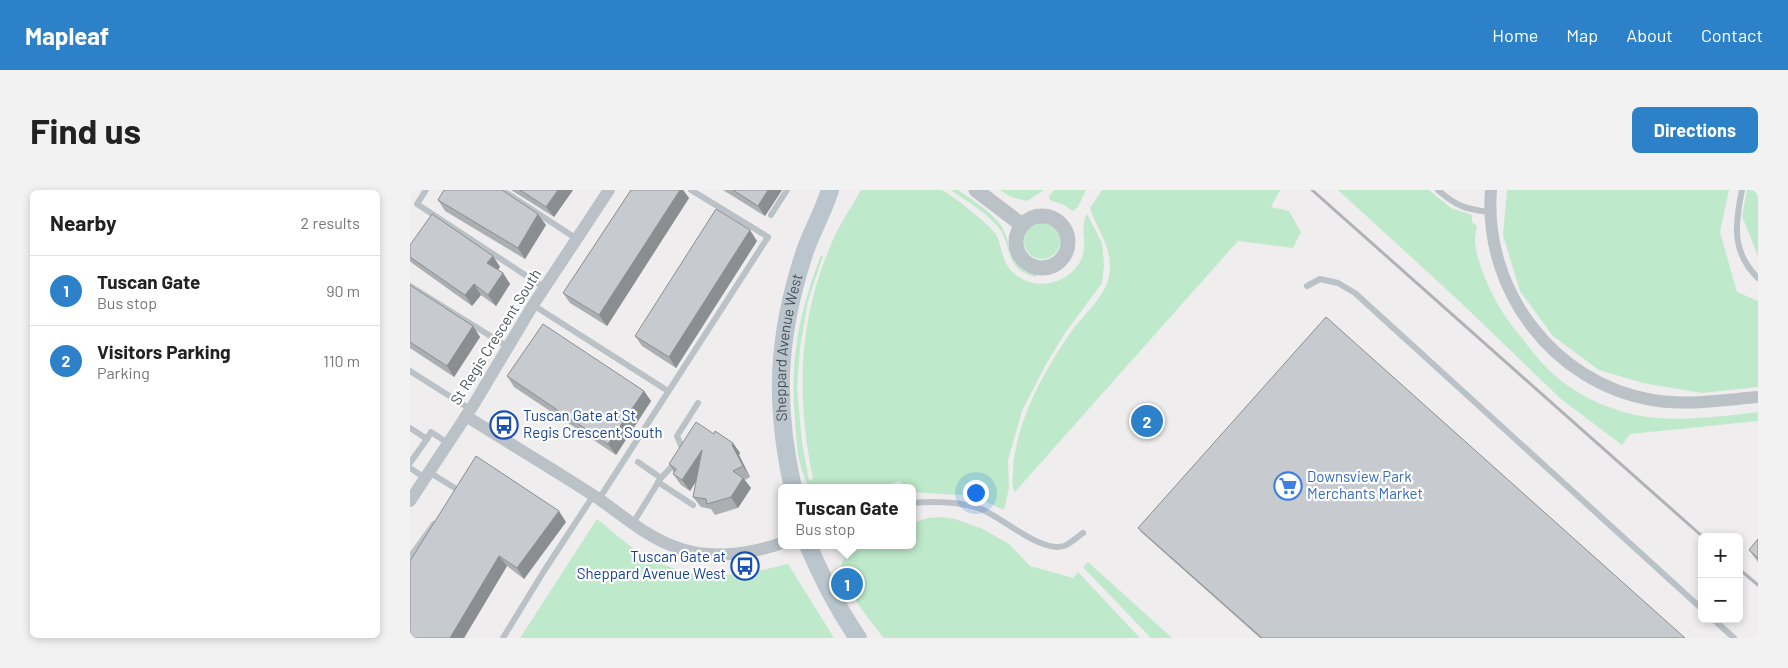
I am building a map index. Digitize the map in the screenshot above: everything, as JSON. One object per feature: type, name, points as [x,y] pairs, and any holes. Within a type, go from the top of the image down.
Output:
[{"type":"main road","name":"Sheppard Avenue West","points":[[792,484],[786,455],[780,404],[782,350],[790,300],[805,251],[824,210],[830,190]]},
{"type":"main road","name":"Sheppard Avenue West","points":[[824,210],[842,190]]},
{"type":"main road","points":[[810,549],[835,600],[858,638]]},
{"type":"street","name":"St Regis Crescent South","points":[[410,501],[468,412],[533,305],[608,190]]},
{"type":"street","points":[[1491,190],[1490,228],[1500,269],[1520,310],[1533,328],[1548,345],[1579,371],[1616,390],[1652,400],[1685,404],[1758,397]]},
{"type":"street","points":[[978,191],[1022,225]]},
{"type":"street","points":[[468,412],[633,523],[674,547],[704,554],[732,554],[778,545]]},
{"type":"lane","points":[[426,190],[417,204],[545,288]]},
{"type":"lane","points":[[502,190],[577,239]]},
{"type":"lane","points":[[502,638],[668,391],[768,237],[691,190]]},
{"type":"lane","points":[[771,215],[787,190]]},
{"type":"lane","points":[[1438,190],[1455,204],[1464,208],[1490,212]]},
{"type":"lane","points":[[1742,190],[1736,235],[1741,254],[1758,278]]},
{"type":"lane","points":[[1307,286],[1320,279],[1338,283],[1355,293],[1698,605]]},
{"type":"lane","points":[[410,286],[508,348]]},
{"type":"lane","points":[[533,305],[668,391]]},
{"type":"lane","points":[[410,370],[468,412]]},
{"type":"lane","points":[[633,523],[660,480],[673,466],[683,450],[677,436],[698,402]]},
{"type":"lane","points":[[410,428],[426,439]]},
{"type":"lane","points":[[410,464],[431,432],[448,443]]},
{"type":"lane","points":[[638,462],[693,505]]},
{"type":"lane","points":[[410,468],[458,490]]},
{"type":"lane","points":[[453,497],[463,482]]},
{"type":"lane","points":[[916,503],[936,501],[980,509],[998,517],[1042,544],[1054,547],[1065,546],[1083,533]]},
{"type":"lane","points":[[410,557],[437,520]]},
{"type":"lane","points":[[1717,623],[1734,638]]},
{"type":"green space","points":[[861,190],[941,190],[970,210],[995,233],[1004,260],[1016,275],[1025,280],[1044,284],[1063,278],[1078,265],[1084,251],[1084,226],[1087,214],[1102,243],[1104,265],[1102,283],[1065,333],[1046,364],[1022,411],[1008,460],[1009,488],[1004,510],[973,496],[916,492],[916,484],[903,484],[900,481],[891,484],[808,484],[798,454],[794,407],[797,342],[806,300],[821,255],[823,256],[808,301],[800,348],[797,388],[802,443],[809,480],[813,479],[804,414],[802,383],[804,352],[808,321],[815,291],[838,229]]},
{"type":"green space","points":[[951,190],[958,190],[996,219],[1004,231],[1019,267],[1026,272],[1036,275],[1036,277],[1025,273],[1013,263],[1003,234],[998,227],[982,212]]},
{"type":"green space","points":[[1000,190],[1044,190],[1027,201],[1011,197]]},
{"type":"green space","points":[[1054,190],[1086,190],[1078,207],[1073,211],[1064,205],[1050,200],[1049,196]]},
{"type":"green space","points":[[1102,190],[1280,190],[1271,207],[1289,211],[1301,232],[1293,248],[1238,241],[1015,492],[1012,482],[1015,453],[1025,416],[1051,363],[1071,332],[1102,294],[1108,280],[1110,260],[1108,251],[1090,208]]},
{"type":"green space","points":[[1338,190],[1429,190],[1451,208],[1472,215],[1472,222],[1477,226],[1475,241],[1479,262],[1489,286],[1507,319],[1545,366],[1561,381],[1587,397],[1615,409],[1645,417],[1696,418],[1758,412],[1758,421],[1630,434],[1622,445],[1561,399],[1458,300]]},
{"type":"green space","points":[[1507,190],[1729,190],[1720,232],[1737,292],[1758,301],[1758,387],[1702,393],[1643,383],[1599,370],[1553,336],[1520,291],[1503,235]]},
{"type":"green space","points":[[1747,190],[1758,190],[1758,256],[1742,216]]},
{"type":"green space","points":[[1042,223],[1049,224],[1055,228],[1059,234],[1059,248],[1055,254],[1049,258],[1042,259],[1035,258],[1029,254],[1025,248],[1024,241],[1025,234],[1029,228],[1035,224]]},
{"type":"green space","points":[[942,517],[955,519],[983,529],[1009,544],[1030,566],[1073,578],[1078,572],[1140,638],[884,638],[849,590],[842,575],[842,563],[849,549],[916,549],[916,522],[928,518]]},
{"type":"green space","points":[[597,519],[639,552],[657,562],[676,569],[712,575],[730,575],[788,564],[834,638],[520,638]]},
{"type":"green space","points":[[1088,562],[1172,638],[1151,638],[1083,567]]},
{"type":"building","points":[[444,190],[502,190],[538,214],[518,248],[438,200]]},
{"type":"building","points":[[520,190],[558,190],[546,207]]},
{"type":"building","points":[[631,190],[680,190],[599,315],[563,293]]},
{"type":"building","points":[[733,190],[768,190],[758,206]]},
{"type":"building","points":[[716,209],[750,230],[669,357],[635,336]]},
{"type":"building","points":[[432,214],[493,256],[487,263],[503,273],[488,295],[474,284],[465,295],[410,257],[410,245]]},
{"type":"building","points":[[410,285],[473,326],[447,366],[410,342]]},
{"type":"building","points":[[1326,317],[1685,638],[1262,638],[1138,528]]},
{"type":"building","points":[[543,324],[644,391],[608,444],[507,376]]},
{"type":"building","points":[[696,422],[714,434],[715,431],[733,443],[732,445],[743,466],[733,471],[743,478],[731,497],[707,504],[706,499],[693,497],[702,450],[682,480],[673,474],[676,469],[669,464]]},
{"type":"building","points":[[476,456],[559,511],[517,568],[499,556],[450,638],[410,638],[410,561]]},
{"type":"building","points":[[1758,539],[1758,558],[1749,550]]},
{"type":"railway","points":[[1312,190],[1698,533]]},
{"type":"railway","points":[[1743,572],[1758,585]]},
{"type":"place","name":"Visitors Parking","points":[[1147,421]]},
{"type":"place","name":"Tuscan Gate at St Regis Crescent South","points":[[504,425]]},
{"type":"place","name":"Downsview Park Merchants Market","points":[[1288,486]]},
{"type":"place","name":"Tuscan Gate at Sheppard Avenue West","points":[[745,566]]},
{"type":"place","name":"Tuscan Gate","points":[[847,584]]}]
